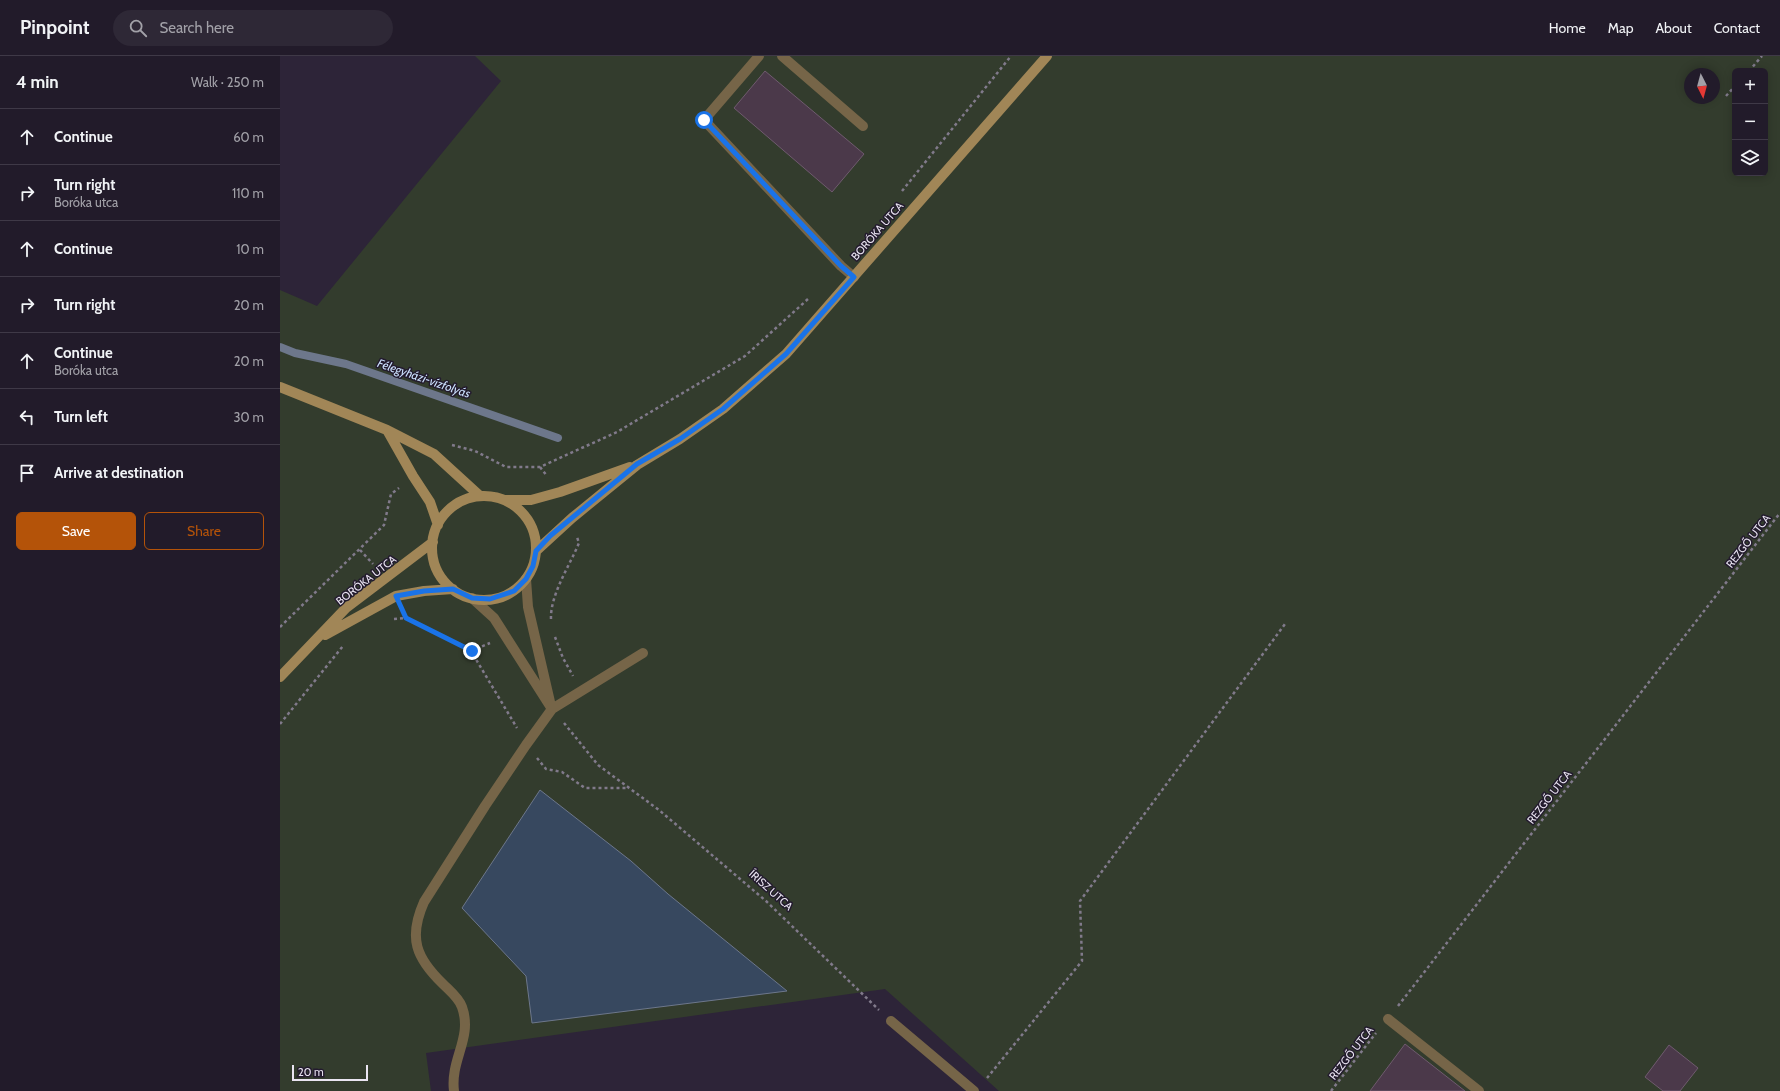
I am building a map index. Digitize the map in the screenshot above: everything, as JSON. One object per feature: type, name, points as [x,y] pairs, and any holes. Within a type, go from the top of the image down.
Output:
[{"type":"street","name":"BORÓKA UTCA","points":[[536,551],[572,518],[637,464],[680,439],[723,409],[786,354],[1047,56]]},
{"type":"street","points":[[280,387],[387,430],[434,454],[480,496]]},
{"type":"street","points":[[387,430],[413,476],[430,502],[438,525]]},
{"type":"street","name":"BORÓKA UTCA","points":[[505,500],[531,500],[560,492],[637,464]]},
{"type":"street","points":[[480,496],[497,497],[505,500],[519,509],[529,521],[535,535],[536,551],[533,566],[526,579],[517,588],[506,595],[490,599],[472,598],[453,589],[446,583],[437,568],[434,560],[433,542],[438,525],[448,511],[455,505],[471,498],[480,496]]},
{"type":"street","name":"BORÓKA UTCA","points":[[280,677],[346,608],[433,542]]},
{"type":"street","name":"BORÓKA UTCA","points":[[317,640],[396,596],[424,591],[453,589]]},
{"type":"lane","points":[[759,56],[704,120],[841,266],[854,277]]},
{"type":"lane","points":[[782,56],[863,126]]},
{"type":"lane","points":[[526,579],[528,607],[552,709]]},
{"type":"lane","points":[[472,598],[494,618],[552,709]]},
{"type":"lane","points":[[454,1091],[453,1083],[456,1060],[466,1035],[466,1023],[462,1007],[456,996],[424,964],[416,942],[416,923],[424,902],[526,745],[552,709],[582,692],[643,653]]},
{"type":"lane","points":[[1388,1019],[1479,1091]]},
{"type":"lane","points":[[891,1021],[974,1091]]},
{"type":"path","points":[[901,192],[1011,56]]},
{"type":"path","points":[[1751,68],[1762,56]]},
{"type":"path","points":[[1726,96],[1732,89]]},
{"type":"path","points":[[434,454],[451,445],[476,451],[506,467],[540,467],[617,432],[745,356],[810,297]]},
{"type":"path","points":[[540,467],[560,492]]},
{"type":"path","points":[[280,627],[384,525],[391,494],[413,476]]},
{"type":"path","name":"REZGŐ UTCA","points":[[1331,1091],[1780,513]]},
{"type":"path","points":[[551,624],[550,613],[560,584],[579,543],[572,518]]},
{"type":"path","points":[[360,550],[386,578]]},
{"type":"path","points":[[396,596],[406,618]]},
{"type":"path","points":[[387,620],[406,618],[472,651],[526,745],[546,769],[562,772],[585,788],[628,788]]},
{"type":"path","points":[[986,1079],[1082,961],[1080,901],[1285,624]]},
{"type":"path","points":[[553,630],[563,658],[582,692]]},
{"type":"path","points":[[280,724],[348,641]]},
{"type":"path","name":"ÍRISZ UTCA","points":[[552,709],[598,765],[659,810],[766,901],[891,1021]]},
{"type":"green space","points":[[475,56],[1780,56],[1780,1091],[999,1091],[885,989],[426,1053],[431,1091],[280,1091],[280,290],[317,306],[501,81]]},
{"type":"water","points":[[540,790],[631,861],[668,894],[787,991],[532,1023],[526,976],[462,908]]},
{"type":"building","points":[[765,71],[864,154],[832,192],[734,108]]},
{"type":"building","points":[[1405,1044],[1465,1091],[1370,1091]]},
{"type":"building","points":[[1669,1045],[1698,1068],[1680,1091],[1663,1091],[1645,1077]]},
{"type":"waterway","name":"Félegyházi-vízfolyás","points":[[280,347],[295,353],[346,364],[558,438]]},
{"type":"route","points":[[472,651],[406,618],[396,596],[424,591],[453,589],[462,595],[481,600],[498,598],[514,591],[526,579],[530,572],[535,559],[536,551],[550,536],[637,464],[680,439],[723,409],[786,354],[854,277],[841,266],[704,120]]}]
